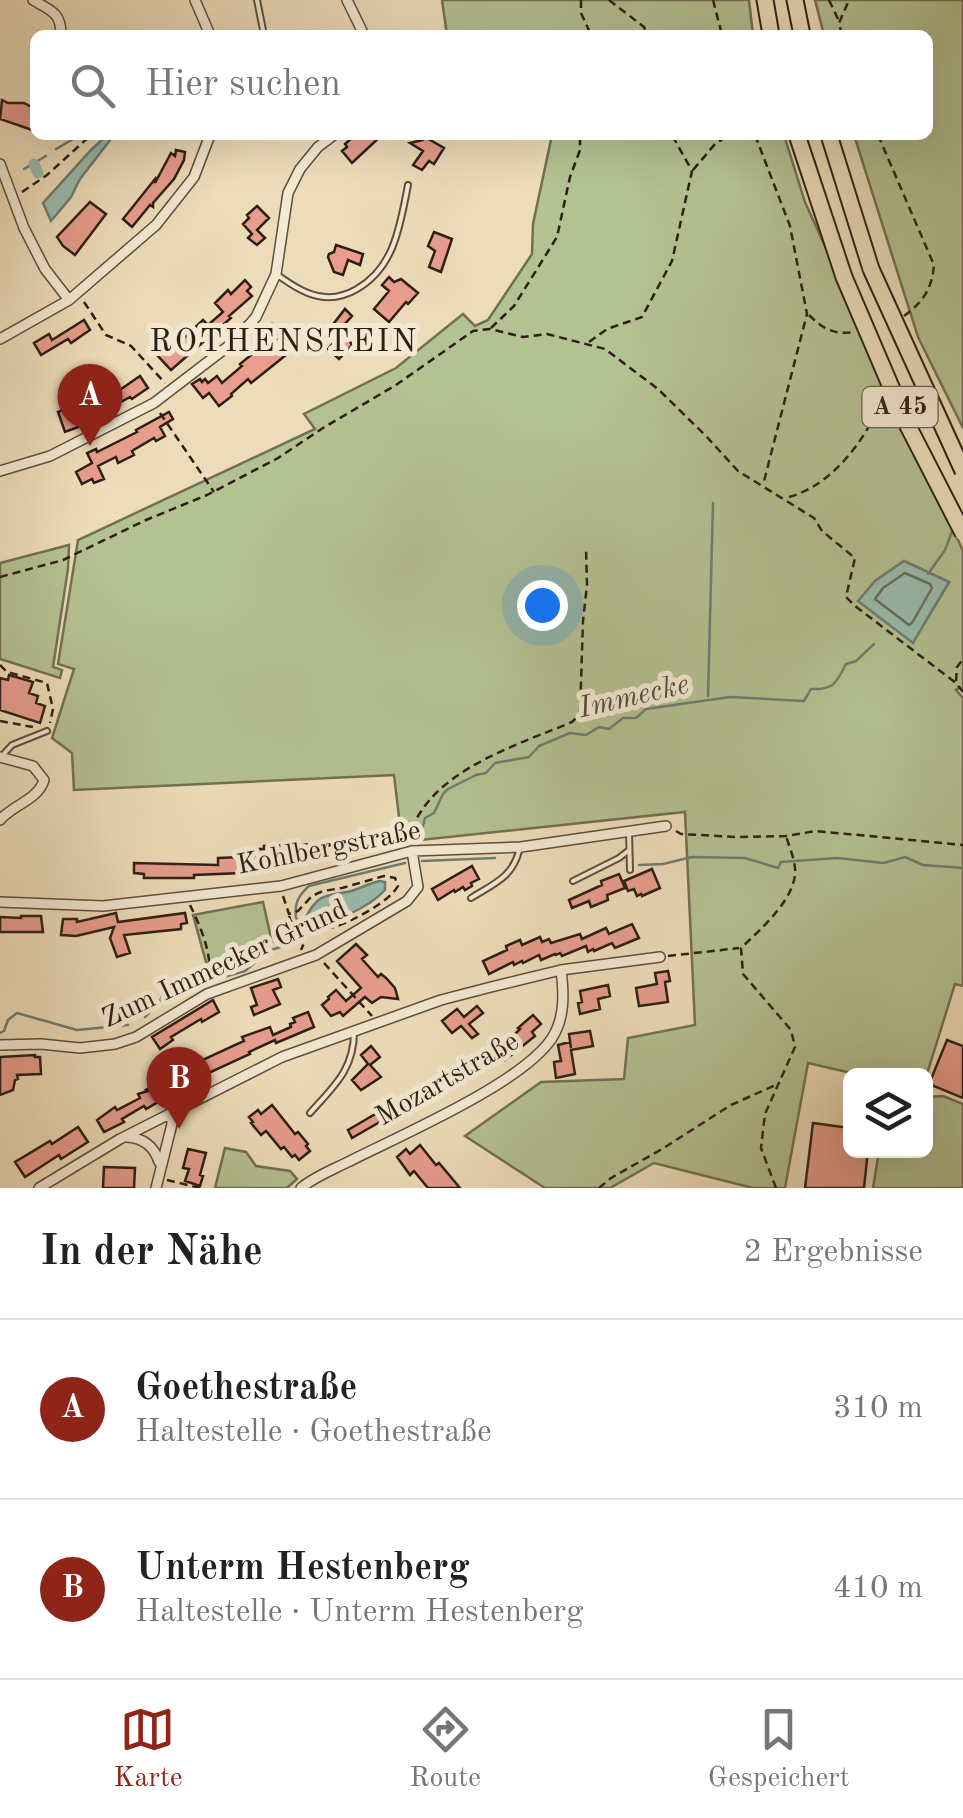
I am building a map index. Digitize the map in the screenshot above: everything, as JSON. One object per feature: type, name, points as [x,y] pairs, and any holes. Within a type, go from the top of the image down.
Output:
[{"type":"highway","points":[[765,0],[770,30]]},
{"type":"highway","points":[[795,0],[801,30]]},
{"type":"highway","name":"A 45","points":[[800,140],[844,278],[906,422],[963,532]]},
{"type":"highway","name":"A 45","points":[[831,140],[871,269],[963,471]]},
{"type":"street","points":[[33,0],[56,14],[61,30]]},
{"type":"street","points":[[195,0],[208,30]]},
{"type":"street","points":[[347,0],[362,30]]},
{"type":"street","points":[[0,339],[73,296],[156,226],[194,177],[208,140]]},
{"type":"street","points":[[0,471],[50,456],[154,403],[235,341],[256,317],[276,274],[288,193],[300,168],[327,140]]},
{"type":"street","points":[[0,164],[24,228],[45,269],[73,296]]},
{"type":"street","points":[[0,757],[33,766],[44,780],[40,791],[2,815]]},
{"type":"street","name":"Kohlbergstraße","points":[[0,902],[104,906],[281,886],[408,852],[521,846],[666,826]]},
{"type":"street","name":"Zum Immecker Grund","points":[[0,1045],[80,1048],[115,1044],[136,1037],[207,994],[316,955],[397,908],[416,892],[418,881],[408,852]]},
{"type":"street","points":[[39,1188],[120,1138],[282,1057],[441,1000],[561,970],[660,957]]},
{"type":"street","name":"Mozartstraße","points":[[300,1188],[501,1082],[535,1057],[552,1039],[559,1024],[563,1000],[561,970]]},
{"type":"street","points":[[157,1183],[172,1111]]},
{"type":"street","points":[[120,1138],[145,1141],[160,1164]]},
{"type":"lane","points":[[257,0],[263,30]]},
{"type":"lane","points":[[276,274],[318,296],[335,297],[369,282],[381,270],[398,234],[408,185]]},
{"type":"lane","points":[[0,757],[12,745],[48,731]]},
{"type":"lane","points":[[628,832],[630,870]]},
{"type":"lane","points":[[471,898],[510,873],[521,846]]},
{"type":"lane","points":[[573,881],[628,851]]},
{"type":"lane","points":[[310,1113],[344,1076],[354,1047],[354,1031]]},
{"type":"path","points":[[581,0],[581,13],[590,30]]},
{"type":"path","points":[[609,0],[645,30]]},
{"type":"path","points":[[713,0],[721,30]]},
{"type":"path","points":[[829,0],[841,30]]},
{"type":"path","points":[[840,23],[849,0]]},
{"type":"path","points":[[13,198],[47,175],[86,140]]},
{"type":"path","points":[[490,328],[514,306],[557,236],[580,140]]},
{"type":"path","points":[[675,140],[692,171]]},
{"type":"path","points":[[588,343],[607,330],[642,317],[672,261],[692,171],[721,140]]},
{"type":"path","points":[[757,140],[790,226],[807,314],[763,485]]},
{"type":"path","points":[[880,140],[934,266],[933,282],[925,296],[893,323]]},
{"type":"path","points":[[73,296],[106,335],[131,346],[172,390]]},
{"type":"path","points":[[807,314],[829,331],[862,331]]},
{"type":"path","points":[[0,577],[62,560],[214,492],[278,458],[411,375],[473,331],[490,328],[523,337],[547,334],[605,349],[630,366],[694,424],[738,471],[814,518],[854,558],[846,597],[963,692]]},
{"type":"path","points":[[786,498],[809,492],[864,438],[886,389]]},
{"type":"path","points":[[154,403],[214,492]]},
{"type":"path","points":[[408,852],[419,814],[441,786],[501,752],[572,722],[580,714],[586,548]]},
{"type":"path","points":[[956,683],[957,667],[963,659]]},
{"type":"path","points":[[0,665],[6,672],[47,682],[53,709],[48,731],[0,721]]},
{"type":"path","points":[[666,826],[681,834],[786,836],[816,831],[963,845]]},
{"type":"path","points":[[660,957],[741,948],[771,919],[794,883],[795,867],[786,836]]},
{"type":"path","points":[[384,876],[395,878],[398,886],[386,899],[341,924],[309,932],[290,922],[293,913],[323,891],[384,876]]},
{"type":"path","points":[[281,886],[293,913]]},
{"type":"path","points":[[190,905],[210,961],[208,984]]},
{"type":"path","points":[[302,961],[300,951],[309,932]]},
{"type":"path","points":[[741,948],[742,974],[791,1030],[795,1047],[765,1114],[761,1148],[776,1188]]},
{"type":"path","points":[[316,955],[377,1022]]},
{"type":"path","points":[[599,1188],[731,1104],[780,1084]]},
{"type":"path","points":[[157,1183],[200,1188]]},
{"type":"green space","points":[[442,0],[749,0],[752,30],[446,30]]},
{"type":"green space","points":[[815,0],[963,0],[963,428],[918,337],[856,140],[933,140],[933,30],[823,30]]},
{"type":"green space","points":[[551,140],[786,140],[805,202],[963,551],[963,691],[956,690],[963,698],[963,986],[955,984],[929,1068],[843,1068],[843,1071],[808,1063],[785,1188],[753,1188],[654,1163],[610,1188],[545,1188],[465,1136],[541,1082],[624,1079],[628,1038],[695,1025],[685,812],[402,842],[394,775],[74,790],[72,753],[52,738],[74,669],[58,664],[78,540],[315,429],[304,414],[396,368],[463,314],[475,326],[488,320],[532,254],[533,224]],"holes":[[[904,561],[949,582],[913,642],[875,581]]]},
{"type":"green space","points":[[69,545],[53,667],[62,670],[60,678],[0,659],[0,563]]},
{"type":"green space","points":[[263,902],[272,942],[209,973],[193,915]]},
{"type":"green space","points":[[933,1097],[963,1104],[963,1188],[873,1188],[878,1158],[933,1158]]},
{"type":"green space","points":[[225,1148],[246,1152],[256,1166],[290,1171],[297,1179],[287,1188],[215,1188]]},
{"type":"water","points":[[102,140],[110,140],[51,221],[43,203]]},
{"type":"water","points":[[904,561],[949,582],[913,643],[858,601],[875,581]]},
{"type":"water","points":[[385,882],[385,890],[360,909],[340,918],[309,923],[306,917],[323,897]]},
{"type":"building","points":[[2,100],[30,106],[30,129],[0,119]]},
{"type":"building","points":[[349,140],[377,140],[352,163],[342,151],[347,147]]},
{"type":"building","points":[[430,140],[444,148],[434,164],[429,161],[422,170],[413,165],[423,151],[410,143]]},
{"type":"building","points":[[176,150],[185,152],[174,179],[132,227],[123,219],[155,179],[155,183]]},
{"type":"building","points":[[90,202],[106,214],[75,255],[57,237]]},
{"type":"building","points":[[257,206],[269,218],[257,230],[265,238],[257,245],[248,238],[252,234],[243,224]]},
{"type":"building","points":[[434,232],[452,239],[441,272],[429,267],[435,251],[428,246]]},
{"type":"building","points":[[336,245],[363,254],[360,265],[348,260],[343,275],[334,272],[328,257]]},
{"type":"building","points":[[389,277],[394,282],[401,279],[418,293],[389,322],[374,309],[389,291],[382,285]]},
{"type":"building","points":[[245,280],[252,296],[171,370],[158,356],[203,320],[208,325],[223,312],[215,303]]},
{"type":"building","points":[[345,309],[352,316],[343,326],[352,345],[339,359],[328,349],[337,338],[331,327]]},
{"type":"building","points":[[84,320],[90,330],[41,355],[34,343],[49,334],[52,340]]},
{"type":"building","points":[[272,324],[280,332],[275,337],[286,355],[251,383],[248,379],[219,406],[209,393],[203,398],[192,384],[200,379],[208,383],[217,376],[222,383],[272,338],[265,330]]},
{"type":"building","points":[[140,376],[148,388],[99,414],[91,396],[107,389],[111,396]]},
{"type":"building","points":[[76,397],[85,422],[65,432],[58,412],[69,408],[67,400]]},
{"type":"building","points":[[169,412],[173,419],[160,427],[165,436],[156,441],[154,438],[118,463],[116,457],[98,466],[104,479],[82,484],[76,472],[92,463],[87,453],[137,432]]},
{"type":"building","points":[[9,675],[33,682],[29,693],[38,696],[36,703],[45,706],[40,723],[0,710],[0,678],[8,680]]},
{"type":"building","points":[[320,844],[320,859],[256,864],[256,849],[264,846]]},
{"type":"building","points":[[242,857],[242,873],[144,878],[144,874],[134,873],[134,863],[218,865],[218,858]]},
{"type":"building","points":[[472,866],[479,879],[472,886],[454,890],[438,900],[432,889]]},
{"type":"building","points":[[652,869],[660,888],[642,896],[637,896],[634,889],[628,891],[624,881]]},
{"type":"building","points":[[619,874],[625,888],[591,907],[589,901],[572,908],[569,900]]},
{"type":"building","points":[[116,913],[118,922],[185,913],[187,923],[181,924],[181,929],[124,935],[130,953],[117,957],[110,938],[114,927],[76,936],[61,935],[63,919],[77,922]]},
{"type":"building","points":[[41,916],[43,932],[0,932],[0,917]]},
{"type":"building","points":[[632,924],[639,938],[615,948],[612,943],[594,951],[588,952],[586,946],[541,960],[539,955],[489,974],[483,961],[520,940],[522,945],[540,937],[542,942],[549,939],[551,943],[580,934],[582,939],[606,928],[609,934]]},
{"type":"building","points":[[356,944],[367,955],[362,959],[395,988],[398,999],[381,997],[372,1003],[365,997],[343,1016],[340,1012],[331,1016],[322,1005],[328,997],[336,990],[346,1001],[361,988],[337,961]]},
{"type":"building","points":[[668,971],[668,1002],[639,1006],[636,988],[657,984],[655,973]]},
{"type":"building","points":[[278,979],[281,987],[273,990],[280,1004],[254,1015],[251,1007],[257,1005],[251,988]]},
{"type":"building","points":[[608,985],[610,996],[598,999],[600,1009],[580,1014],[580,991]]},
{"type":"building","points":[[213,1000],[219,1012],[171,1037],[173,1040],[160,1049],[152,1037]]},
{"type":"building","points":[[477,1006],[483,1013],[469,1024],[478,1034],[472,1038],[461,1026],[452,1033],[442,1021],[457,1009],[464,1017]]},
{"type":"building","points":[[308,1012],[314,1027],[249,1052],[146,1109],[144,1106],[104,1132],[97,1120],[115,1107],[117,1110],[140,1098],[138,1094],[161,1081],[164,1085],[181,1077],[179,1073],[185,1068],[244,1041],[242,1037],[270,1027],[273,1035],[291,1027],[293,1018]]},
{"type":"building","points":[[533,1015],[541,1024],[532,1032],[535,1036],[505,1060],[499,1053]]},
{"type":"building","points":[[590,1031],[593,1046],[571,1050],[575,1074],[556,1078],[554,1062],[561,1061],[558,1045],[570,1042],[571,1048],[569,1034]]},
{"type":"building","points":[[947,1040],[963,1046],[963,1098],[933,1086],[933,1074]]},
{"type":"building","points":[[371,1046],[380,1057],[370,1065],[381,1077],[361,1090],[352,1080],[368,1064],[361,1055]]},
{"type":"building","points":[[0,1057],[40,1057],[41,1074],[17,1075],[13,1090],[0,1095]]},
{"type":"building","points":[[461,1064],[465,1072],[437,1087],[435,1084],[437,1089],[352,1138],[348,1130]]},
{"type":"building","points":[[272,1105],[308,1144],[310,1151],[299,1160],[284,1147],[281,1149],[266,1131],[261,1135],[251,1123],[249,1117]]},
{"type":"building","points":[[813,1123],[843,1127],[843,1158],[867,1158],[864,1188],[805,1188]]},
{"type":"building","points":[[78,1127],[88,1142],[25,1177],[15,1162]]},
{"type":"building","points":[[420,1145],[460,1188],[428,1188],[414,1171],[410,1175],[397,1157],[406,1149],[410,1154]]},
{"type":"building","points":[[188,1149],[206,1153],[200,1186],[185,1181],[189,1169],[183,1168]]},
{"type":"building","points":[[104,1167],[135,1168],[134,1188],[103,1188]]},
{"type":"waterway","points":[[56,149],[71,140]]},
{"type":"waterway","points":[[24,169],[46,156]]},
{"type":"waterway","points":[[34,164],[38,173]]},
{"type":"waterway","points":[[708,696],[713,503]]},
{"type":"waterway","name":"Immecke","points":[[928,574],[945,550],[953,529]]},
{"type":"waterway","name":"Immecke","points":[[420,838],[425,818],[434,813],[443,794],[486,773],[495,763],[529,757],[539,746],[570,733],[586,735],[599,727],[609,729],[623,718],[636,718],[646,709],[730,697],[804,701],[811,689],[833,684],[846,664],[856,661],[874,644]]},
{"type":"waterway","points":[[639,865],[692,857],[745,858],[778,868],[781,862],[837,858],[884,863],[905,857],[923,865],[963,868]]},
{"type":"waterway","points":[[422,861],[495,858]]},
{"type":"waterway","name":"Immecke","points":[[145,1017],[166,990],[245,971],[271,950],[293,943],[304,931],[304,925],[296,918],[296,908],[309,886],[405,863]]},
{"type":"waterway","name":"Immecke","points":[[0,1033],[17,1013],[77,1030],[128,1025]]},
{"type":"place","name":"Goethestraße","points":[[90,446]]},
{"type":"place","name":"Unterm Hestenberg","points":[[179,1129]]},
{"type":"district","name":"ROTHENSTEIN","points":[[284,343]]}]
